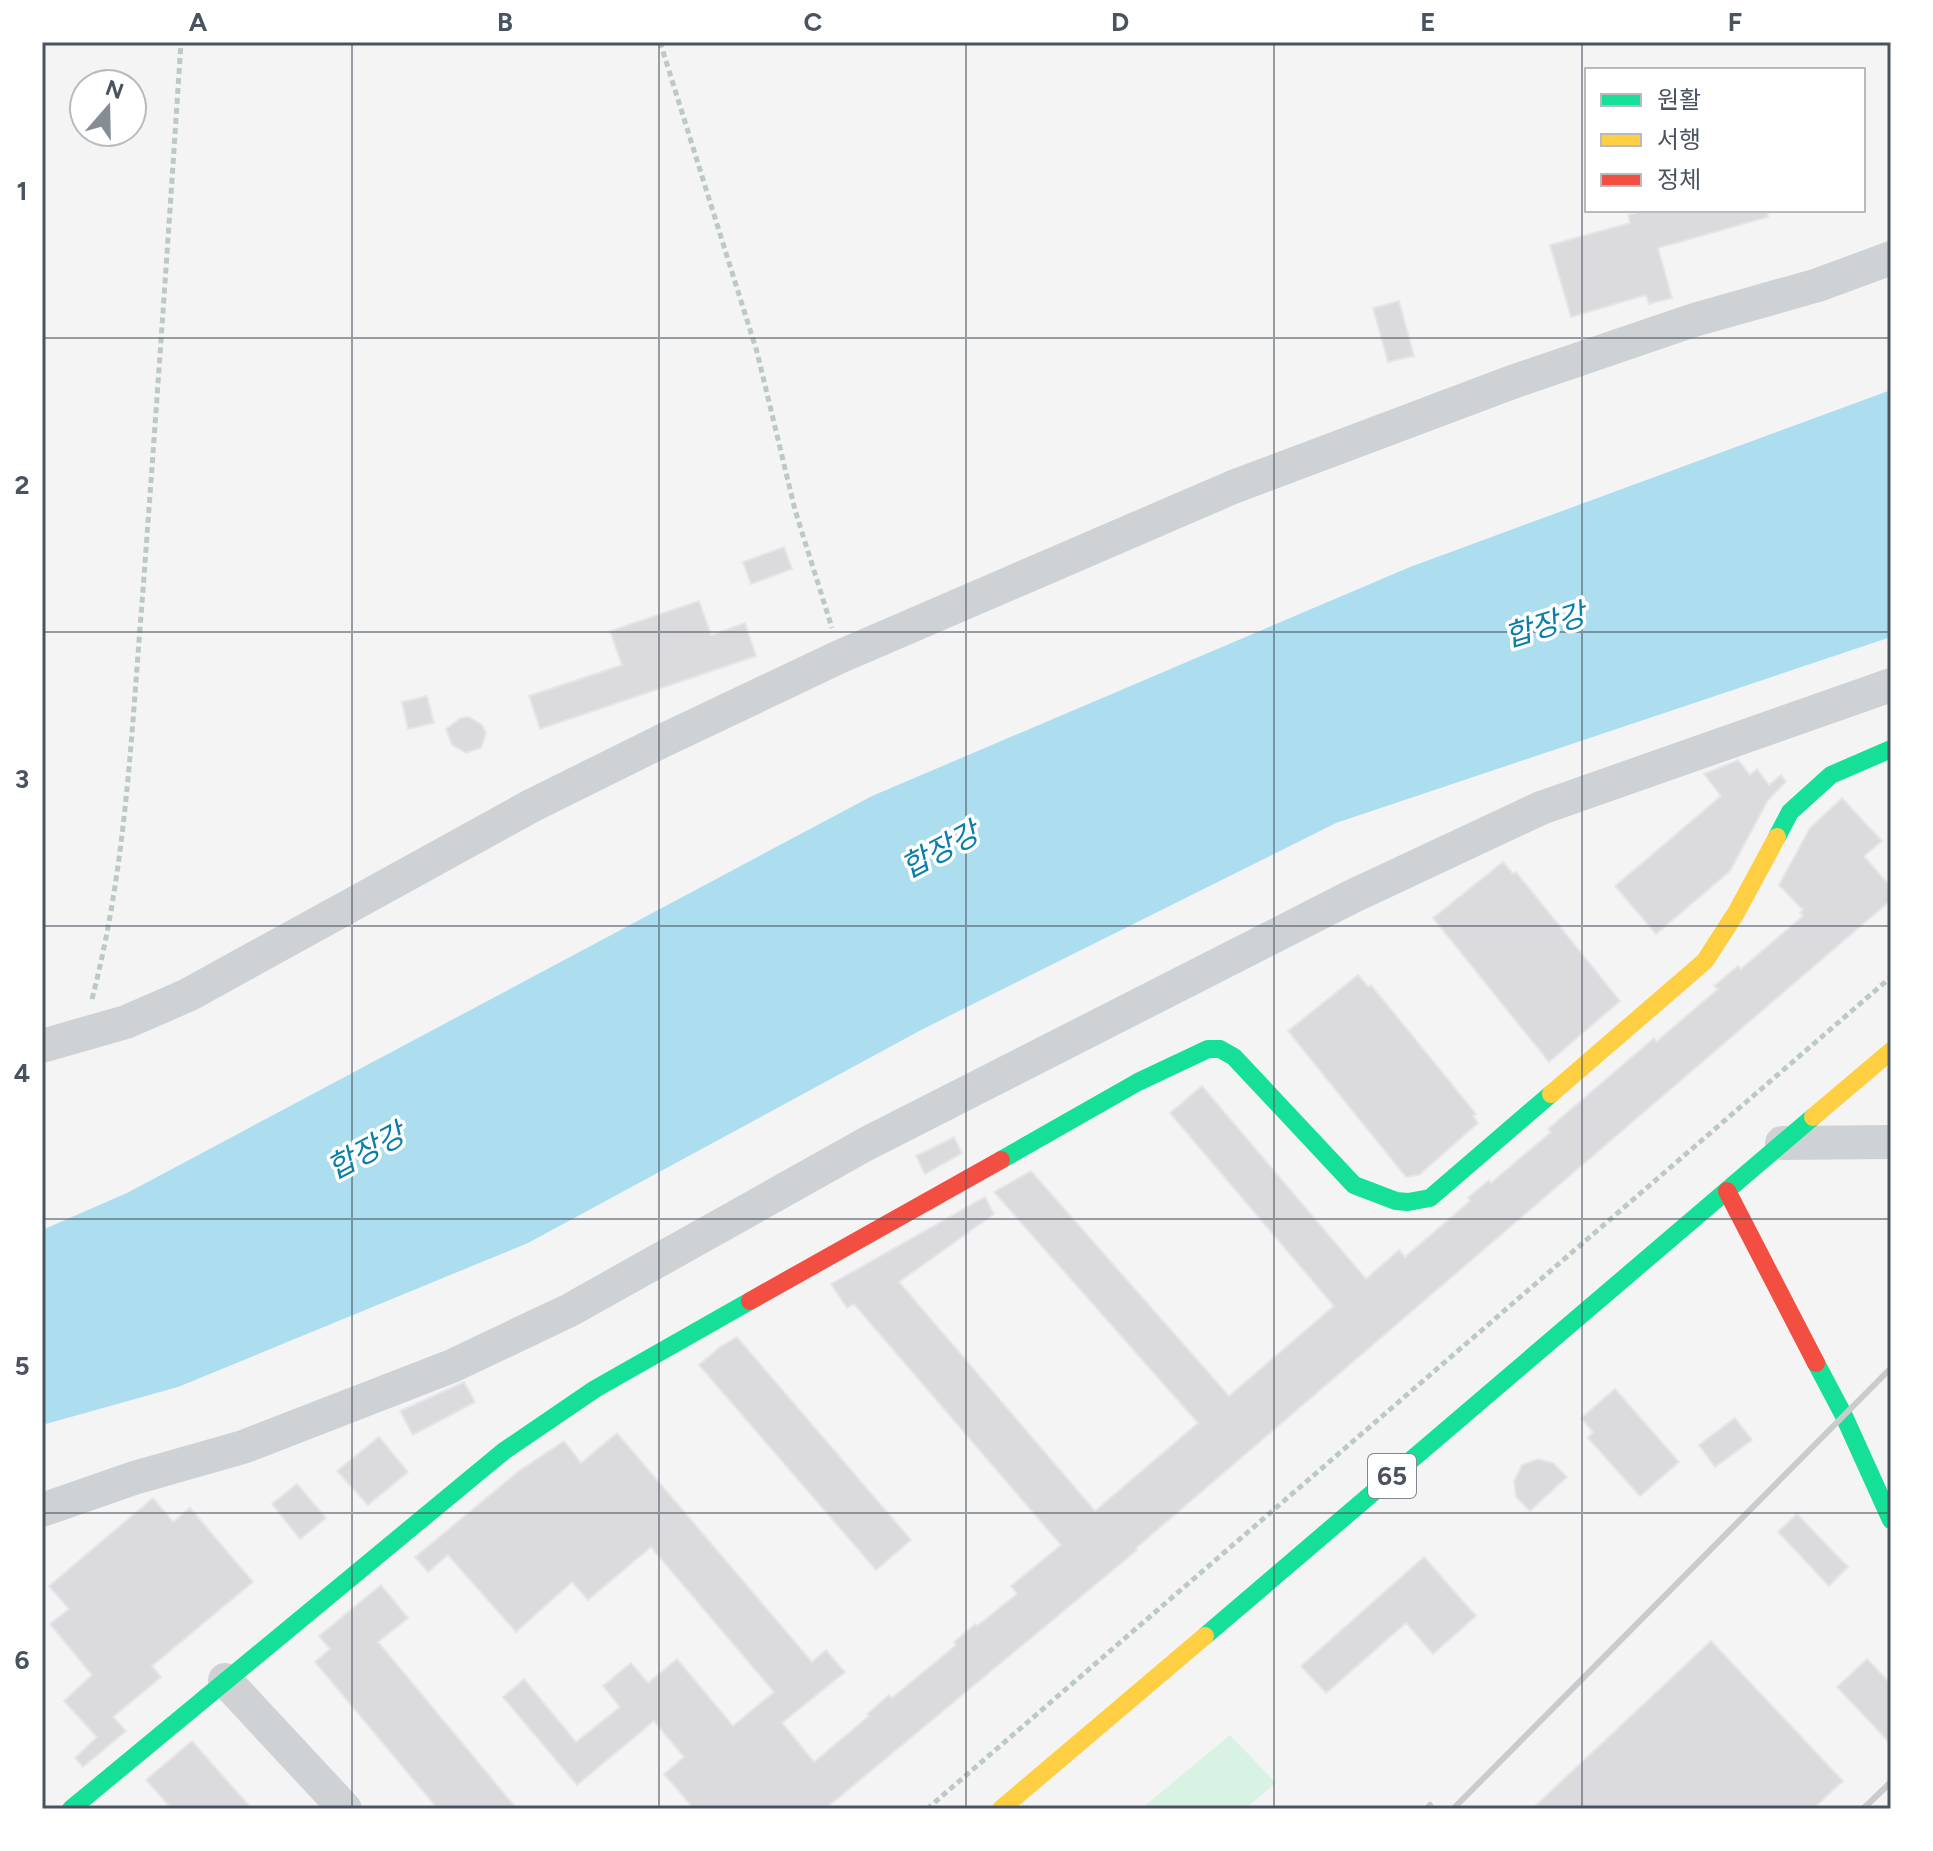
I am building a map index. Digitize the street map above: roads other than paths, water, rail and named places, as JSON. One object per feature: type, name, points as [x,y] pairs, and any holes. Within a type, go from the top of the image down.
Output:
[{"type":"street","points":[[42,1046],[126,1022],[188,995],[531,806],[839,657],[1218,493],[1312,455],[1560,366],[1694,320],[1818,285],[1891,258]]},
{"type":"street","points":[[42,1510],[134,1478],[243,1447],[452,1366],[570,1310],[866,1144],[1365,890],[1541,808],[1891,685]]},
{"type":"street","points":[[71,1809],[504,1451],[595,1389],[1138,1082],[1208,1049],[1220,1049],[1234,1057],[1354,1185],[1396,1201],[1430,1198],[1705,961],[1736,913],[1790,812],[1831,775],[1891,749]]},
{"type":"street","name":"65","points":[[1001,1809],[1891,1051]]},
{"type":"street","points":[[1782,1143],[1891,1142]]},
{"type":"street","points":[[1727,1191],[1843,1414],[1891,1520]]},
{"type":"street","points":[[225,1680],[345,1809]]},
{"type":"water","name":"합장강","points":[[1891,390],[1891,637],[1336,823],[923,1029],[528,1243],[178,1387],[42,1425],[42,1230],[127,1193],[872,796],[1410,567]]},
{"type":"railway","points":[[1453,1809],[1891,1368]]},
{"type":"railway","points":[[1863,1809],[1891,1782]]},
{"type":"railway","points":[[1426,1809],[1430,1805]]}]
